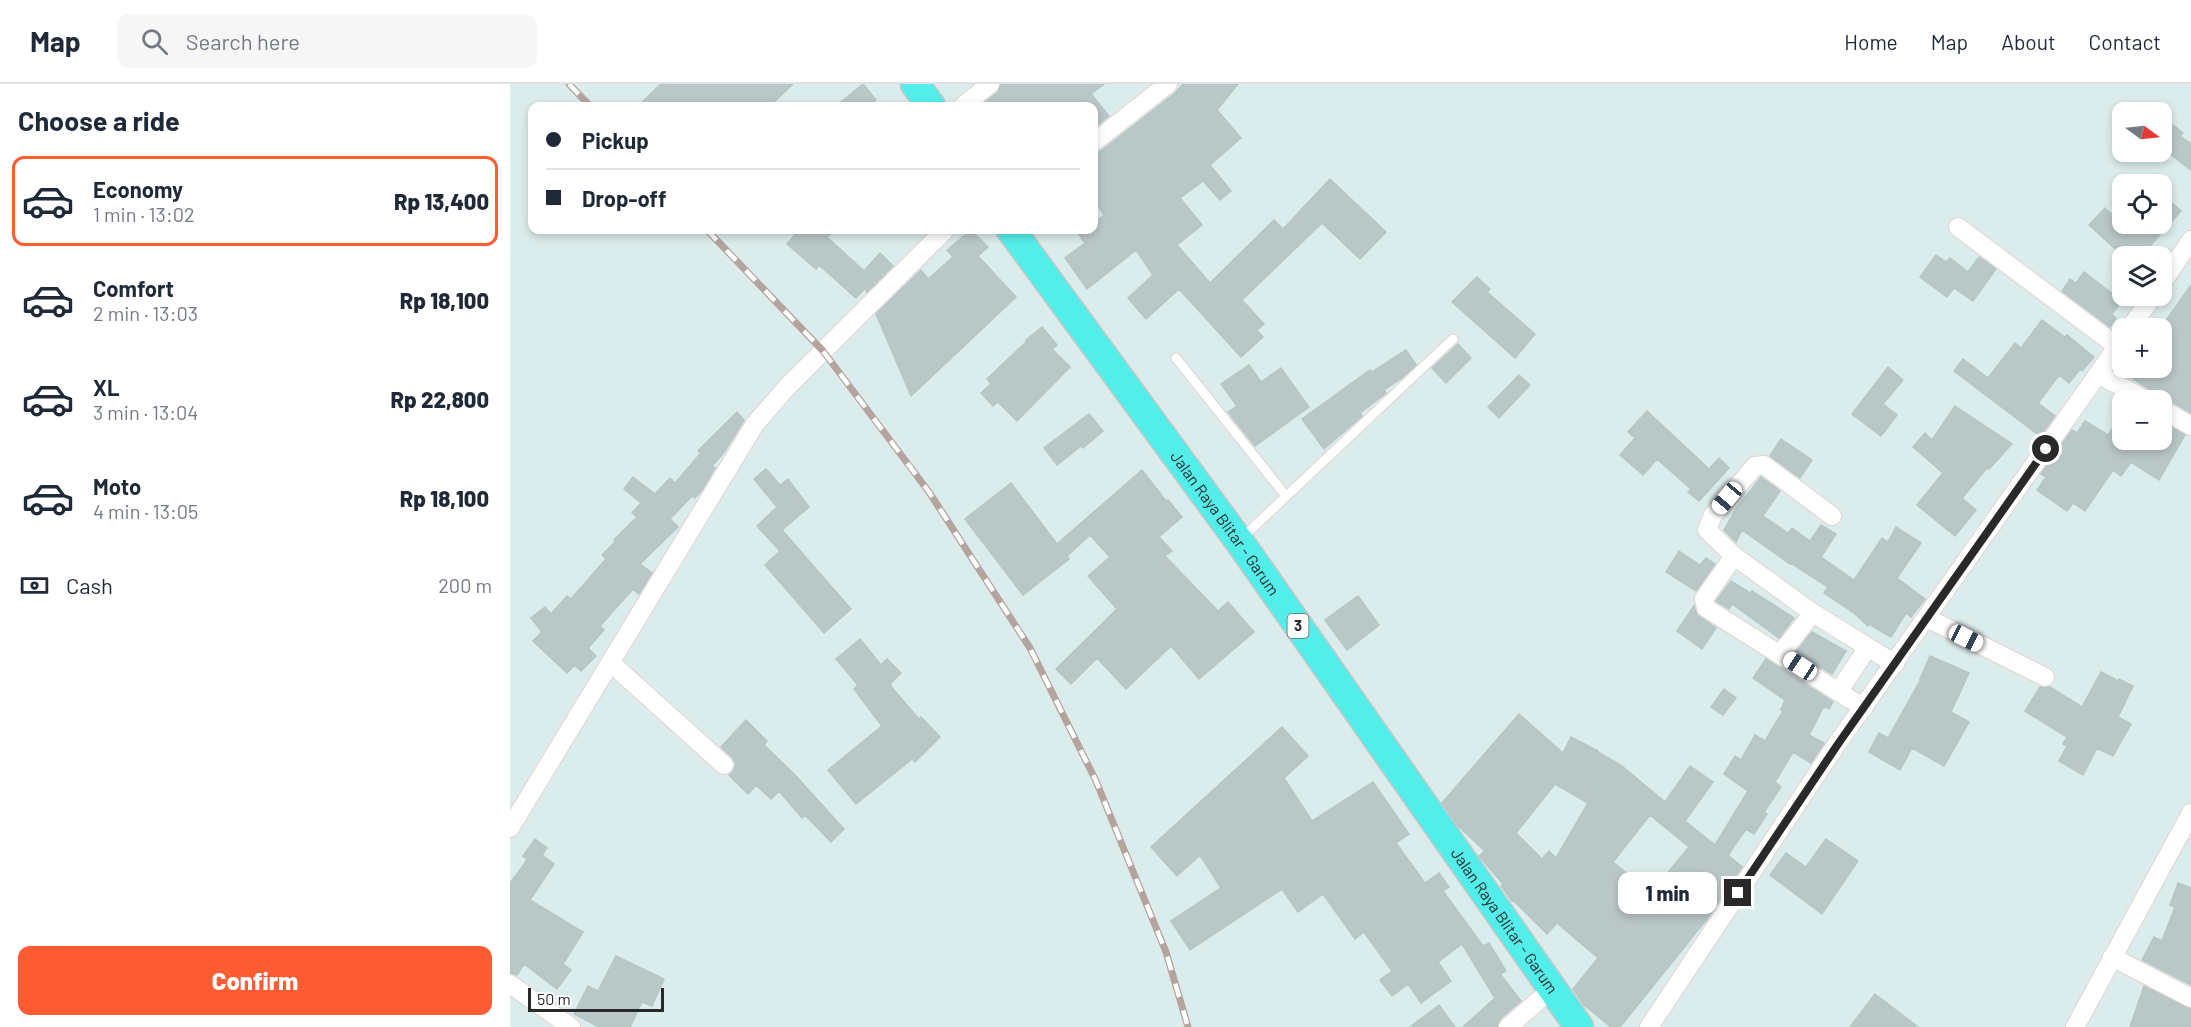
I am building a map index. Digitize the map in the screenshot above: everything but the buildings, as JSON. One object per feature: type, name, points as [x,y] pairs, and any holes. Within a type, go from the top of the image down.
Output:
[{"type":"highway","points":[[915,84],[928,102]]},
{"type":"highway","name":"Jalan Raya Blitar - Garum","points":[[1014,234],[1239,541],[1579,1027]]},
{"type":"street","points":[[968,102],[990,84]]},
{"type":"street","points":[[1098,139],[1168,84]]},
{"type":"street","points":[[1958,227],[2112,338]]},
{"type":"street","points":[[510,828],[755,424],[787,387],[941,234]]},
{"type":"street","points":[[2183,266],[2191,240]]},
{"type":"street","points":[[1649,1027],[1827,759],[2112,355]]},
{"type":"street","points":[[2098,374],[2128,390]]},
{"type":"street","points":[[2172,415],[2191,426]]},
{"type":"street","points":[[1832,516],[1764,465],[1755,465],[1713,515],[1707,530],[1734,556],[1813,613],[1895,664]]},
{"type":"street","points":[[1734,556],[1704,599],[1704,605],[1708,610],[1781,653],[1864,708]]},
{"type":"street","points":[[1781,653],[1813,613]]},
{"type":"street","points":[[1927,618],[2045,677]]},
{"type":"street","points":[[1839,690],[1868,647]]},
{"type":"street","points":[[612,663],[724,765]]},
{"type":"street","points":[[2074,1027],[2191,813]]},
{"type":"street","points":[[2112,957],[2191,998]]},
{"type":"street","points":[[510,984],[572,1027]]},
{"type":"street","points":[[1508,1027],[1552,989]]},
{"type":"lane","points":[[1239,541],[1453,339]]},
{"type":"lane","points":[[1176,358],[1286,496]]},
{"type":"railway","points":[[569,84],[586,102]]},
{"type":"railway","points":[[711,234],[823,351],[929,492],[1030,648],[1096,781],[1166,952],[1188,1027]]},
{"type":"route","points":[[1738,893],[1838,744],[2046,449]]}]
